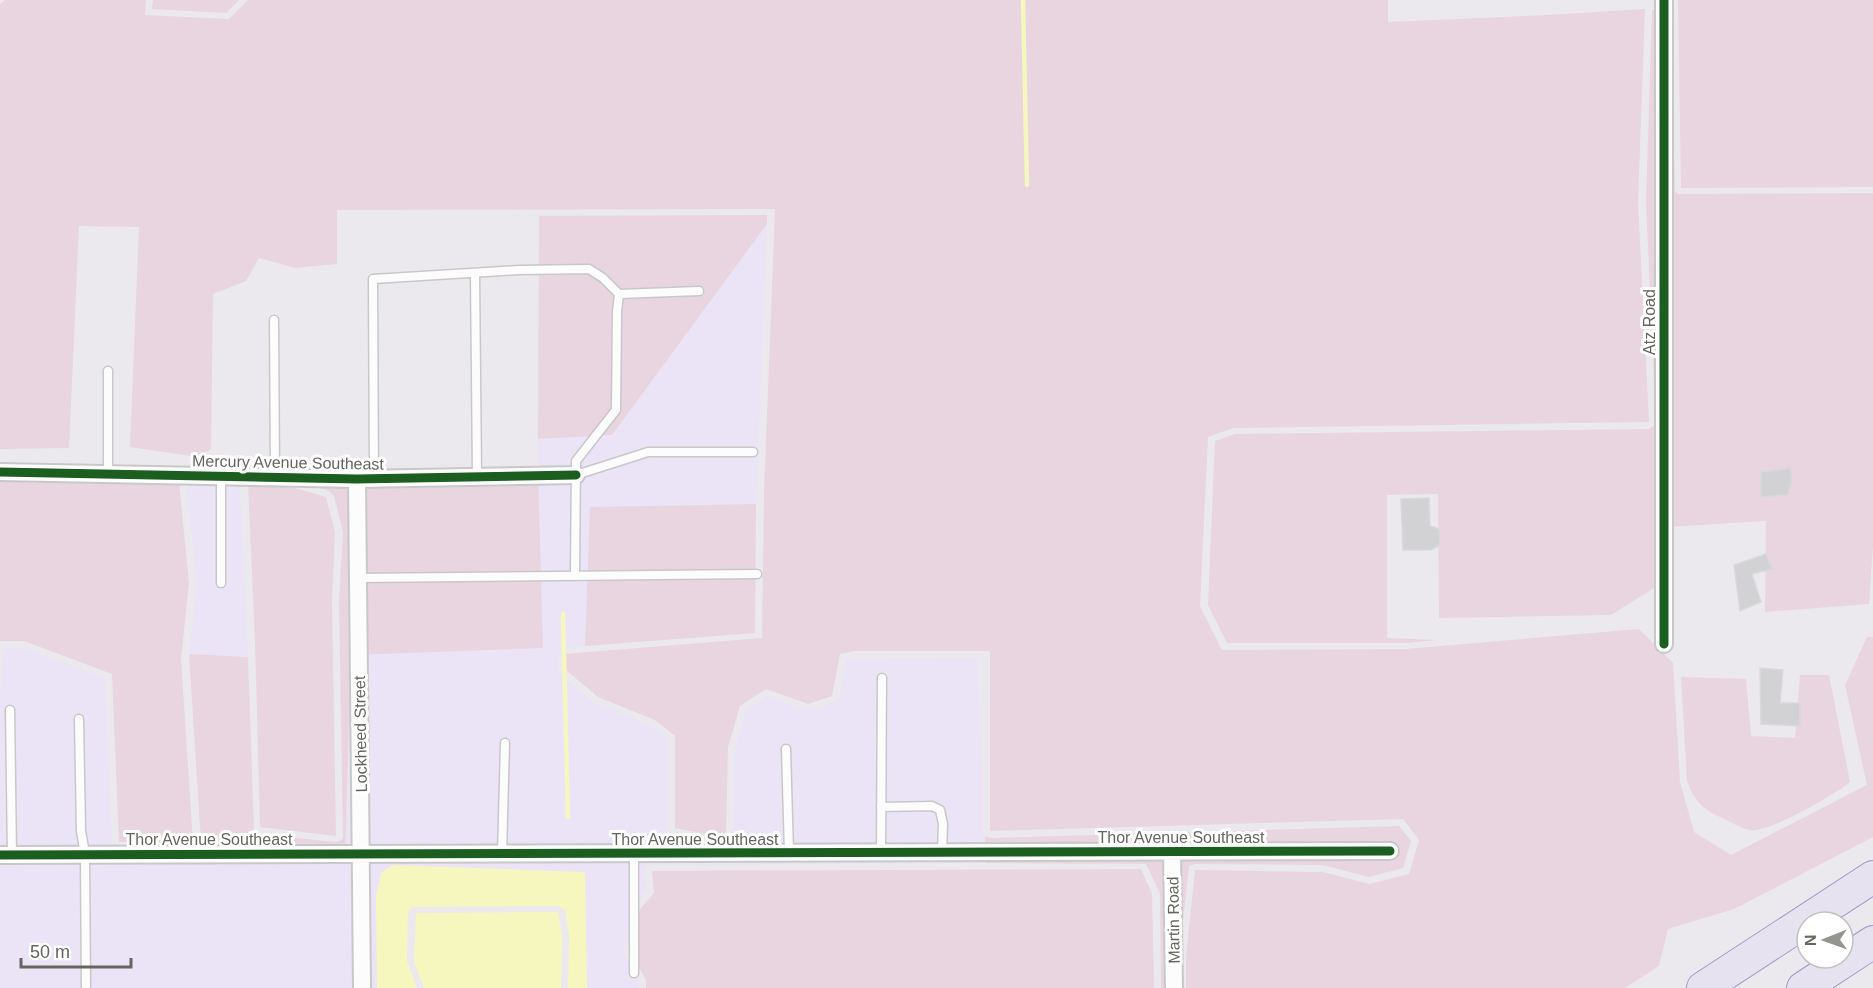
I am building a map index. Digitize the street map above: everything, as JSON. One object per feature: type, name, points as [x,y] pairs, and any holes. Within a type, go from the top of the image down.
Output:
[{"type":"highway","points":[[1703,988],[1873,877]]},
{"type":"highway","points":[[1803,988],[1873,942]]},
{"type":"street","name":"Atz Road","points":[[1664,0],[1664,644]]},
{"type":"street","name":"Mercury Avenue Southeast","points":[[0,472],[365,479],[576,475]]},
{"type":"street","name":"Lockheed Street","points":[[362,988],[358,578],[365,479]]},
{"type":"street","name":"Thor Avenue Southeast","points":[[6,855],[1390,851]]},
{"type":"street","name":"Martin Road","points":[[1172,852],[1174,988]]},
{"type":"lane","points":[[365,479],[373,279],[589,269],[603,278],[619,294],[699,291]]},
{"type":"lane","points":[[475,273],[477,477]]},
{"type":"lane","points":[[575,576],[576,461],[616,410],[619,294]]},
{"type":"lane","points":[[274,320],[275,478]]},
{"type":"lane","points":[[108,371],[108,474]]},
{"type":"lane","points":[[576,475],[648,452],[753,452]]},
{"type":"lane","points":[[221,477],[221,584]]},
{"type":"lane","points":[[358,578],[757,574]]},
{"type":"lane","points":[[881,853],[882,678]]},
{"type":"lane","points":[[6,855],[10,710]]},
{"type":"lane","points":[[79,719],[81,831],[85,854],[86,988]]},
{"type":"lane","points":[[502,854],[505,743]]},
{"type":"lane","points":[[786,749],[789,853]]},
{"type":"lane","points":[[881,807],[932,806],[940,810],[943,824],[942,852]]},
{"type":"lane","points":[[634,854],[634,973]]},
{"type":"shaded area","points":[[5,0],[146,0],[145,15],[229,19],[248,0],[1388,0],[1388,22],[1645,9],[1638,202],[1649,422],[1233,428],[1208,437],[1200,606],[1222,650],[1405,649],[1639,629],[1673,663],[1680,782],[1694,832],[1731,855],[1867,785],[1845,685],[1867,637],[1873,637],[1873,837],[1734,909],[1668,929],[1659,966],[1625,988],[1186,988],[1186,957],[1195,870],[1323,872],[1369,884],[1409,874],[1419,840],[1403,819],[990,831],[990,651],[854,651],[840,654],[832,696],[808,704],[766,689],[740,706],[728,747],[726,836],[675,828],[675,736],[655,720],[598,697],[566,670],[565,654],[762,638],[764,493],[775,209],[337,210],[337,264],[295,268],[259,258],[246,281],[213,294],[211,449],[198,457],[130,447],[139,227],[79,226],[69,448],[0,449],[0,4]]},
{"type":"shaded area","points":[[153,0],[239,0],[226,13],[152,9]]},
{"type":"shaded area","points":[[1655,0],[1671,0],[1675,192],[1679,194],[1873,193],[1873,546],[1869,604],[1765,612],[1766,521],[1667,527],[1662,583],[1611,615],[1439,618],[1438,494],[1387,495],[1387,638],[1437,640],[1405,643],[1227,643],[1208,605],[1215,441],[1235,434],[1649,429],[1656,424],[1646,202],[1652,10],[1655,10]]},
{"type":"shaded area","points":[[1678,0],[1873,0],[1873,187],[1681,188]]},
{"type":"shaded area","points":[[767,215],[767,224],[612,435],[538,439],[539,216]]},
{"type":"shaded area","points":[[767,224],[756,504],[590,507],[585,646],[565,648],[559,651],[559,673],[593,702],[651,726],[668,739],[668,830],[673,834],[716,843],[729,842],[733,838],[735,747],[746,710],[767,696],[808,711],[835,702],[840,697],[846,659],[977,658],[986,863],[647,865],[644,871],[647,891],[631,910],[624,953],[639,981],[639,988],[587,988],[585,872],[376,897],[377,988],[0,988],[0,698],[4,647],[22,648],[105,678],[112,842],[117,848],[188,849],[345,864],[351,654],[538,489],[538,439],[612,435]]},
{"type":"shaded area","points":[[340,469],[538,472],[543,648],[351,655],[345,864],[188,849],[198,848],[201,842],[189,654],[248,657],[254,831],[259,834],[335,842],[343,838],[339,601],[343,532],[334,496],[329,491],[298,481],[252,476]]},
{"type":"shaded area","points":[[0,481],[179,482],[189,583],[181,659],[193,843],[119,842],[112,674],[24,641],[0,641]]},
{"type":"shaded area","points":[[186,481],[240,484],[248,657],[189,654],[197,583]]},
{"type":"shaded area","points":[[248,484],[295,488],[326,497],[335,532],[332,601],[336,836],[260,827]]},
{"type":"shaded area","points":[[756,504],[755,633],[585,646],[590,507]]},
{"type":"shaded area","points":[[1800,675],[1829,675],[1850,782],[1786,820],[1759,829],[1742,828],[1709,811],[1699,803],[1687,781],[1681,677],[1746,679],[1751,736],[1795,738]]},
{"type":"shaded area","points":[[1399,826],[1411,841],[1403,868],[1369,877],[1323,865],[1195,864],[1189,866],[1179,957],[1179,988],[1161,988],[1160,894],[1146,864],[986,863],[985,836],[990,838]]},
{"type":"shaded area","points":[[393,865],[585,872],[587,988],[568,988],[569,935],[565,910],[558,906],[412,907],[408,912],[407,961],[417,988],[377,988],[376,897],[381,873]]},
{"type":"shaded area","points":[[1141,869],[1152,894],[1154,988],[646,988],[646,980],[631,953],[637,913],[654,893],[652,871]]},
{"type":"shaded area","points":[[558,912],[562,935],[561,988],[424,988],[414,962],[416,913]]},
{"type":"building","points":[[1790,468],[1792,478],[1788,495],[1761,497],[1761,472]]},
{"type":"building","points":[[1429,498],[1430,526],[1439,529],[1440,545],[1431,550],[1403,550],[1401,499]]},
{"type":"building","points":[[1766,554],[1772,569],[1752,574],[1761,602],[1740,611],[1734,565]]},
{"type":"building","points":[[1760,668],[1783,670],[1780,703],[1800,703],[1800,726],[1761,724]]},
{"type":"waterway","points":[[1023,0],[1027,185]]},
{"type":"waterway","points":[[563,614],[568,817]]},
{"type":"cycle path","points":[[1664,0],[1664,644]]},
{"type":"cycle path","points":[[0,472],[357,479],[576,475]]},
{"type":"cycle path","points":[[0,855],[1390,851]]}]
